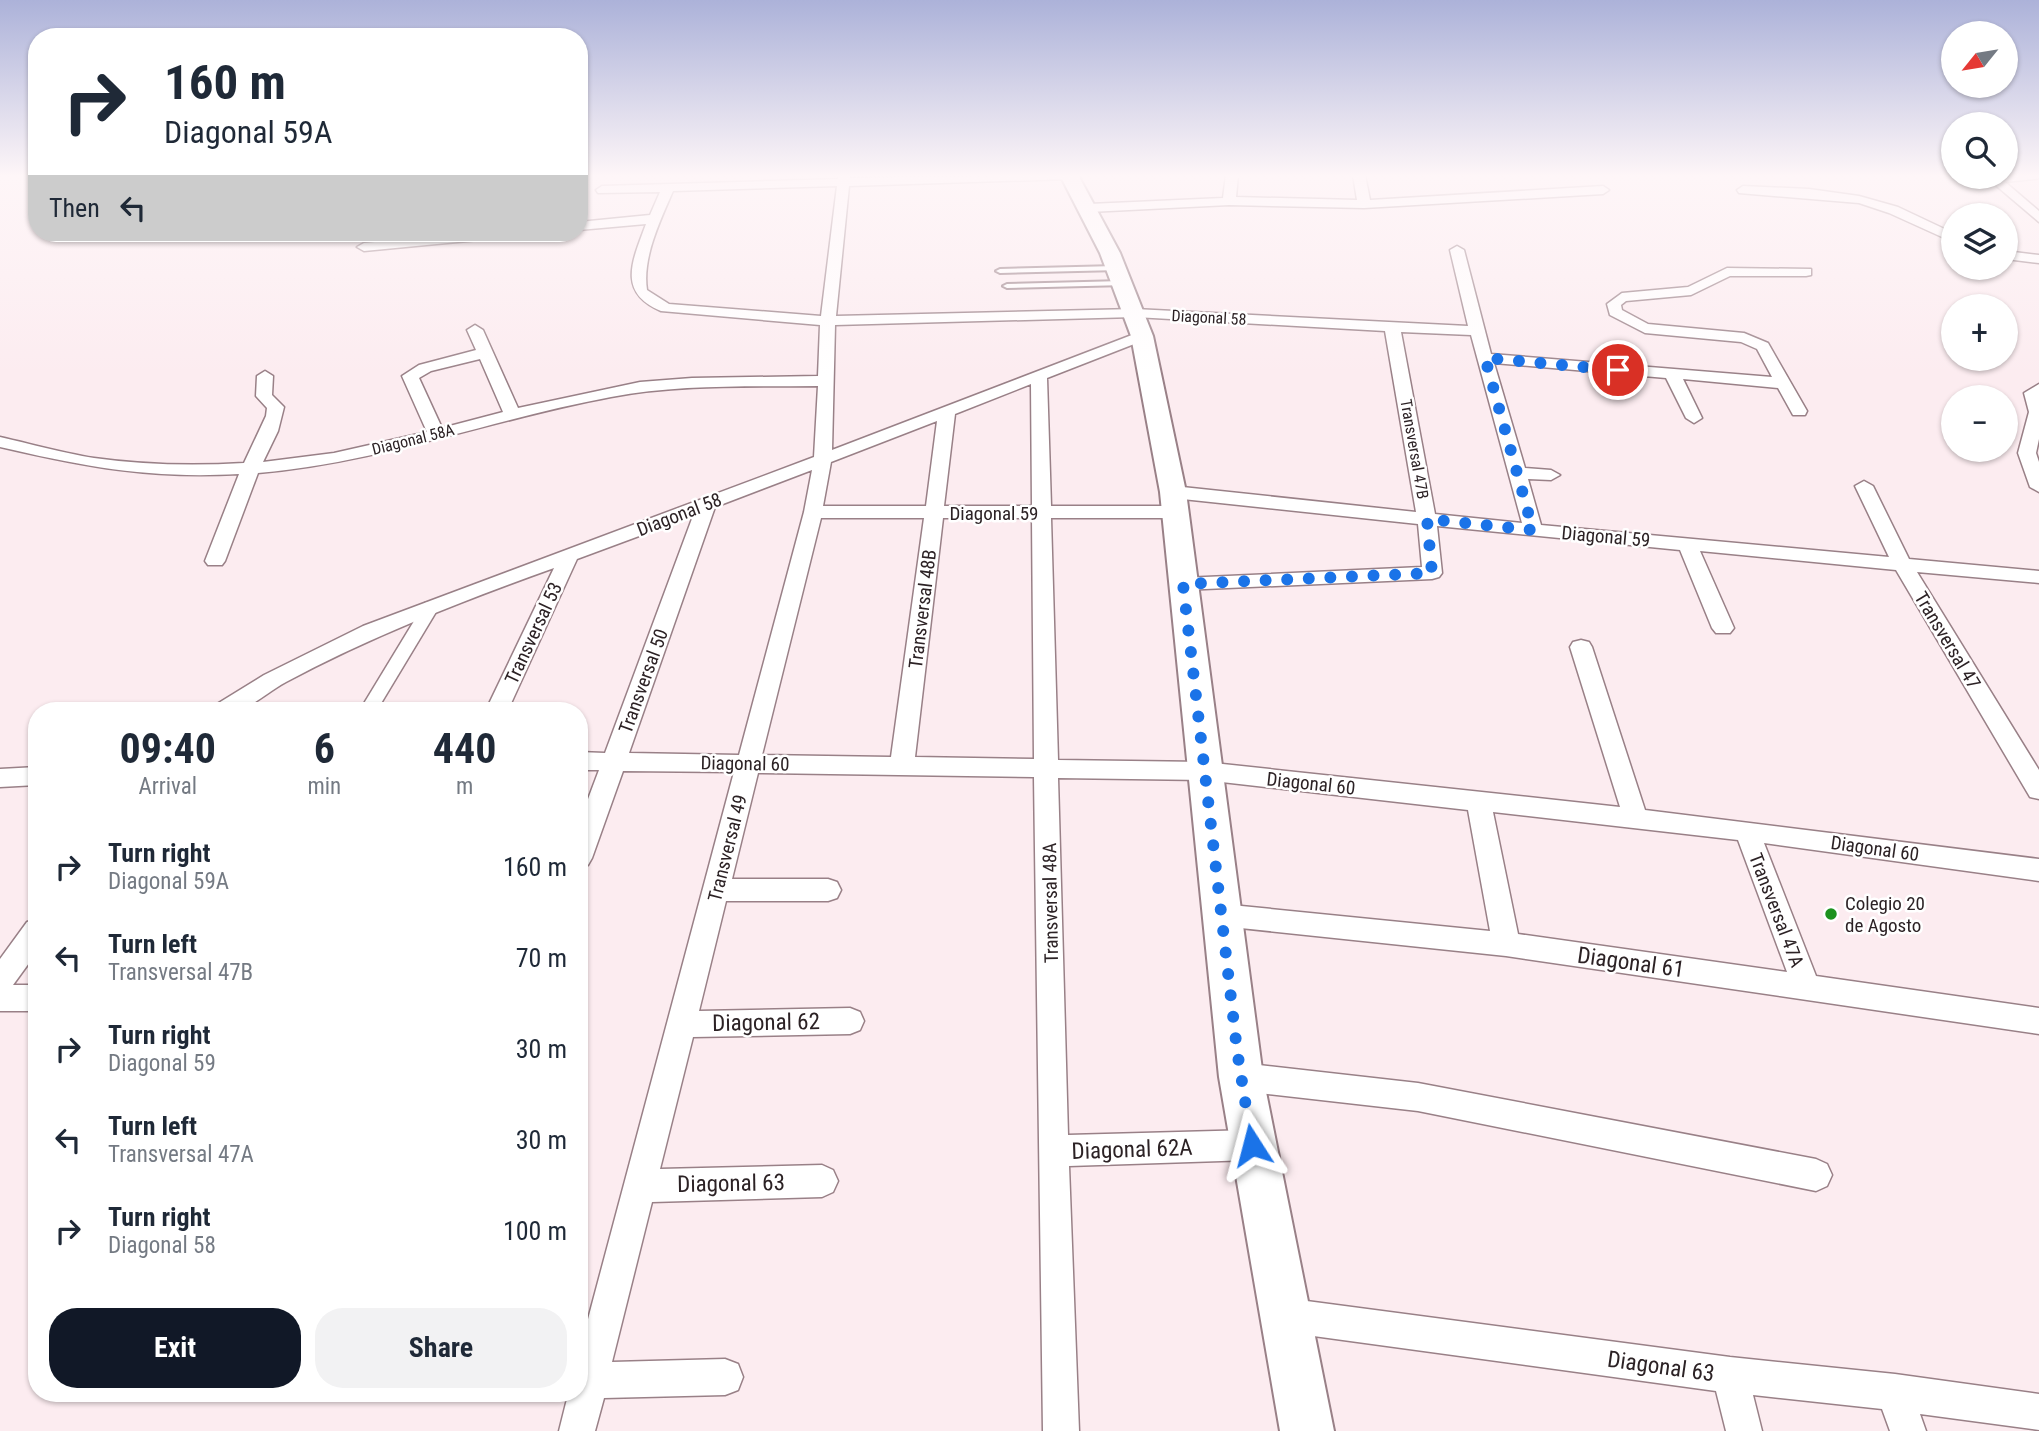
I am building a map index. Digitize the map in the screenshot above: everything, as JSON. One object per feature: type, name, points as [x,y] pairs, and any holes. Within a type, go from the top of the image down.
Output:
[{"type":"main road","points":[[1104,242],[1129,300],[1174,502],[1241,1077],[1307,1431]]},
{"type":"street","points":[[364,247],[416,242]]},
{"type":"street","name":"Diagonal 58","points":[[647,242],[638,278],[640,290],[649,301],[666,308],[699,313],[828,321],[1129,300],[1477,331]]},
{"type":"street","name":"Transversal 49","points":[[588,1367],[640,1186],[813,512],[823,459],[828,321],[836,242]]},
{"type":"street","points":[[1457,250],[1533,530]]},
{"type":"street","points":[[2018,257],[2039,259]]},
{"type":"street","points":[[1799,411],[1763,346],[1744,338],[1645,328],[1615,313],[1615,304],[1622,298],[1691,291],[1727,272],[1806,272]]},
{"type":"street","name":"Diagonal 58","points":[[238,702],[311,658],[431,607],[1040,375],[1129,300]]},
{"type":"street","name":"Transversal 47B","points":[[1183,584],[1432,573],[1427,519],[1392,325]]},
{"type":"street","points":[[475,330],[512,414]]},
{"type":"street","points":[[436,433],[410,376],[425,368],[485,353]]},
{"type":"street","points":[[1485,358],[1782,383]]},
{"type":"street","points":[[1672,374],[1694,418]]},
{"type":"street","name":"Transversal 48A","points":[[1040,375],[1053,1151],[1061,1431]]},
{"type":"street","points":[[215,561],[251,467],[269,436],[276,408],[264,396],[265,376]]},
{"type":"street","name":"Diagonal 58A","points":[[0,442],[94,463],[165,469],[295,464],[353,454],[512,414],[644,386],[825,381]]},
{"type":"street","points":[[2036,391],[2038,413],[2027,453],[2039,487]]},
{"type":"street","name":"Transversal 48B","points":[[902,765],[947,411]]},
{"type":"street","points":[[1517,472],[1551,475]]},
{"type":"street","name":"Transversal 47","points":[[1864,486],[1902,564],[2039,790]]},
{"type":"street","name":"Diagonal 59","points":[[813,512],[1042,513],[1174,502],[1427,519],[2039,577]]},
{"type":"street","name":"Transversal 50","points":[[588,833],[707,504]]},
{"type":"street","points":[[1687,543],[1723,628]]},
{"type":"street","name":"Transversal 53","points":[[501,702],[569,556]]},
{"type":"street","points":[[373,702],[431,607]]},
{"type":"street","points":[[1581,646],[1636,818]]},
{"type":"street","name":"Diagonal 60","points":[[588,761],[1205,771],[1747,831],[2039,870]]},
{"type":"street","points":[[0,778],[28,776]]},
{"type":"street","points":[[1478,800],[1506,944]]},
{"type":"street","name":"Transversal 47A","points":[[1747,831],[1807,988]]},
{"type":"street","points":[[717,890],[828,890]]},
{"type":"street","name":"Diagonal 61","points":[[1221,915],[1506,944],[2039,1021]]},
{"type":"street","points":[[0,981],[28,942]]},
{"type":"street","points":[[0,998],[28,998]]},
{"type":"street","name":"Diagonal 62","points":[[682,1024],[850,1021]]},
{"type":"street","points":[[1241,1077],[1418,1097],[1815,1175]]},
{"type":"street","name":"Diagonal 62A","points":[[1053,1151],[1252,1145]]},
{"type":"street","name":"Diagonal 63","points":[[640,1186],[822,1181]]},
{"type":"street","name":"Diagonal 63","points":[[1284,1315],[1730,1375],[1895,1392],[2039,1412]]},
{"type":"street","points":[[1730,1375],[1744,1431]]},
{"type":"street","points":[[588,1381],[725,1377]]},
{"type":"street","points":[[1895,1392],[1908,1431]]},
{"type":"street","name":"Transversal 49","points":[[577,1431],[581,1402]]},
{"type":"lane","points":[[1000,271],[1129,300]]},
{"type":"lane","points":[[1007,286],[1129,300]]},
{"type":"place","name":"Colegio 20 de Agosto","points":[[1831,914]]},
{"type":"route","points":[[1252,1145],[1237,1050],[1183,584],[1432,573],[1427,519],[1533,530],[1485,358],[1618,370]]}]
